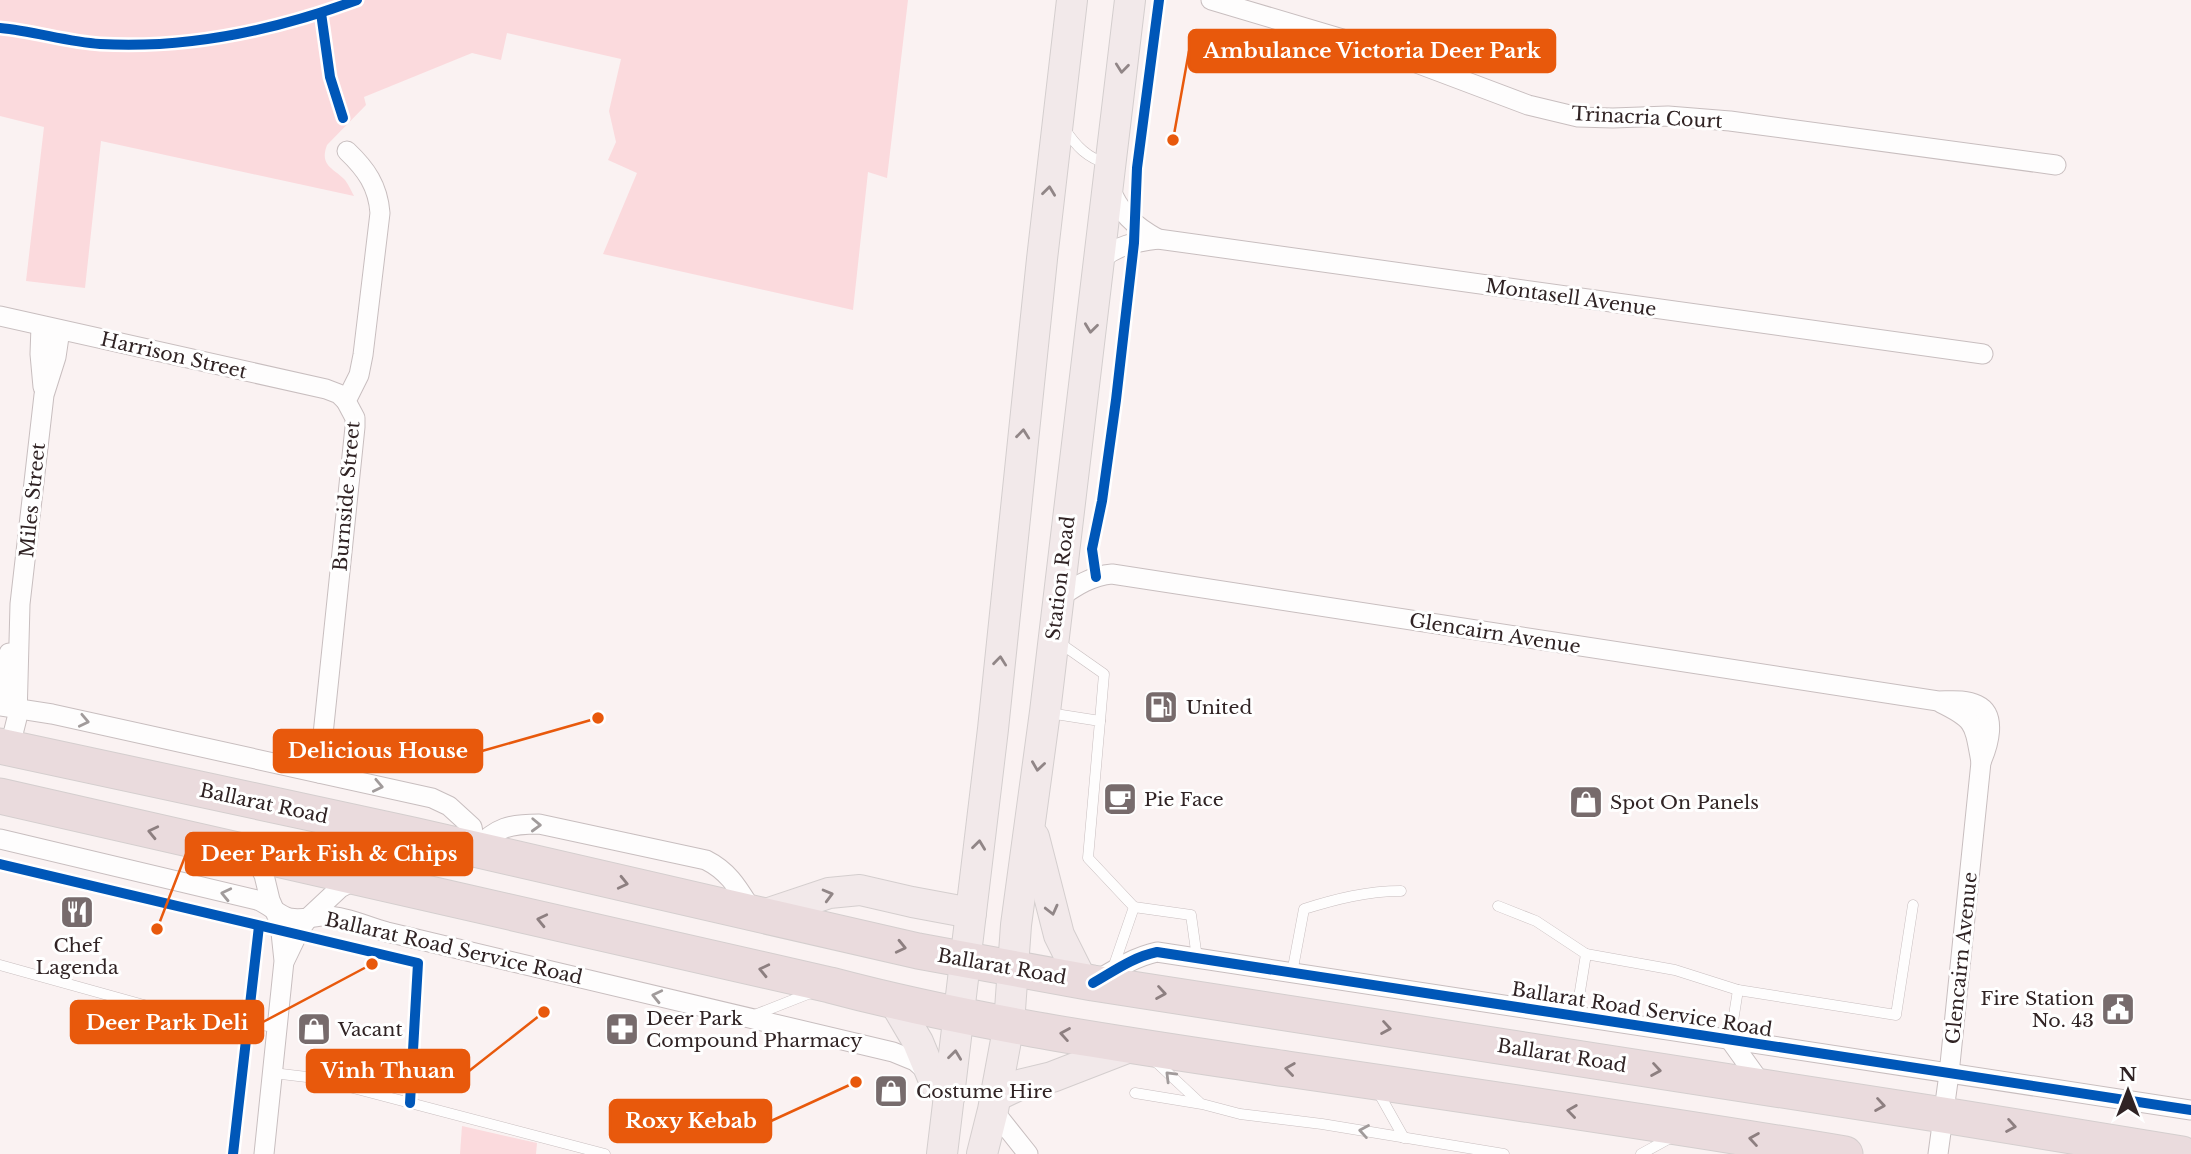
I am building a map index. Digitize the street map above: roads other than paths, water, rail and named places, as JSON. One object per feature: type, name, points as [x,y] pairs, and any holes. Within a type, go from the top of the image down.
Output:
[{"type":"highway","name":"Ballarat Road","points":[[2,751],[475,849],[918,951],[2182,1154]]},
{"type":"highway","points":[[0,796],[254,856],[830,985],[895,1003],[1135,1046],[1845,1154]]},
{"type":"main road","points":[[942,1154],[942,1085],[959,1015],[1072,0]]},
{"type":"main road","name":"Station Road","points":[[982,1154],[995,1103],[1009,1024],[1016,925],[1045,712],[1130,0]]},
{"type":"main road","points":[[1030,820],[1059,935],[1096,978]]},
{"type":"main road","points":[[758,914],[829,893],[860,890],[971,913]]},
{"type":"main road","points":[[895,1003],[942,1085]]},
{"type":"main road","points":[[995,1103],[1019,1085],[1052,1077],[1135,1046]]},
{"type":"street","name":"Trinacria Court","points":[[1211,0],[1390,53],[1528,105],[1578,117],[1668,116],[1730,121],[2056,165]]},
{"type":"street","name":"Burnside Street","points":[[319,773],[355,426],[355,418],[346,401],[359,375],[363,355],[380,213],[379,201],[370,176],[347,150]]},
{"type":"street","name":"Montasell Avenue","points":[[1110,176],[1116,204],[1128,219],[1158,239]]},
{"type":"street","name":"Montasell Avenue","points":[[1099,261],[1110,251],[1125,244],[1158,239],[1983,354]]},
{"type":"street","name":"Harrison Street","points":[[0,316],[326,389],[339,394],[346,401]]},
{"type":"street","name":"Miles Street","points":[[2,751],[16,726],[9,706],[44,395],[56,357],[51,328]]},
{"type":"street","name":"Glencairn Avenue","points":[[1057,599],[1081,583],[1112,575],[1938,701],[1968,717],[1973,726],[1981,762],[1949,1074],[1938,1154]]},
{"type":"street","name":"Miles Street","points":[[0,697],[20,604]]},
{"type":"street","points":[[9,706],[438,800],[458,813],[472,827],[475,849]]},
{"type":"street","name":"Ballarat Road Service Road","points":[[0,839],[257,900],[289,918],[326,915],[341,917],[387,932],[900,1054],[915,1061],[942,1085]]},
{"type":"street","points":[[254,856],[264,875],[280,923],[284,961],[264,1154]]},
{"type":"street","points":[[284,961],[300,928],[309,917],[340,888],[359,878]]},
{"type":"street","name":"Ballarat Road Service Road","points":[[1096,978],[1144,955],[1157,952],[2191,1110]]},
{"type":"street","name":"Ballarat Road Service Road","points":[[1730,1040],[1763,1086]]},
{"type":"street","points":[[995,1103],[1028,1154]]},
{"type":"lane","points":[[1058,118],[1073,142],[1110,176]]},
{"type":"lane","points":[[1052,638],[1104,674],[1088,858],[1134,907],[1191,915],[1197,958]]},
{"type":"lane","points":[[1045,712],[1100,721]]},
{"type":"lane","points":[[1292,973],[1304,909],[1340,898],[1378,891],[1401,891]]},
{"type":"lane","points":[[1498,906],[1536,921],[1586,954],[1675,970],[1738,990],[1896,1015],[1913,905]]},
{"type":"lane","points":[[1096,978],[1134,907]]},
{"type":"lane","points":[[1576,1016],[1586,954]]},
{"type":"lane","points":[[0,965],[187,1017],[278,1027]]},
{"type":"lane","points":[[748,1017],[830,985]]},
{"type":"lane","points":[[1730,1040],[1738,990]]},
{"type":"lane","points":[[1135,1046],[1202,1104]]},
{"type":"lane","points":[[273,1073],[315,1078],[605,1154]]},
{"type":"lane","points":[[1372,1082],[1404,1138]]},
{"type":"lane","points":[[1135,1093],[1202,1104],[1240,1114],[1322,1124],[1504,1154]]},
{"type":"lane","points":[[1642,1154],[1688,1128]]},
{"type":"place","name":"Ambulance Victoria Deer Park","points":[[1173,140]]},
{"type":"place","name":"United","points":[[1161,707]]},
{"type":"place","name":"Delicious House","points":[[598,718]]},
{"type":"place","name":"Pie Face","points":[[1120,799]]},
{"type":"place","name":"Spot On Panels","points":[[1586,802]]},
{"type":"place","name":"Chef Lagenda","points":[[77,912]]},
{"type":"place","name":"Deer Park Fish & Chips","points":[[157,929]]},
{"type":"place","name":"Deer Park Deli","points":[[372,964]]},
{"type":"place","name":"Fire Station No. 43","points":[[2118,1009]]},
{"type":"place","name":"Vinh Thuan","points":[[544,1012]]},
{"type":"place","name":"Vacant","points":[[314,1029]]},
{"type":"place","name":"Deer Park Compound Pharmacy","points":[[622,1029]]},
{"type":"place","name":"Roxy Kebab","points":[[856,1082]]},
{"type":"place","name":"Costume Hire","points":[[891,1091]]}]
